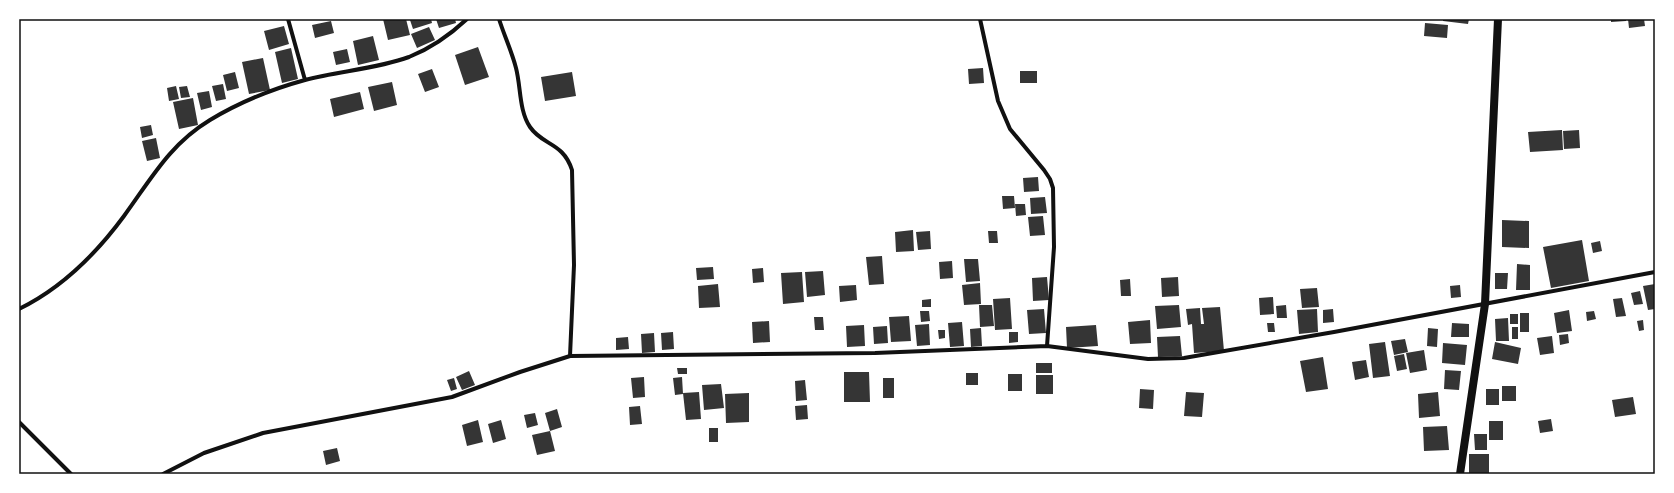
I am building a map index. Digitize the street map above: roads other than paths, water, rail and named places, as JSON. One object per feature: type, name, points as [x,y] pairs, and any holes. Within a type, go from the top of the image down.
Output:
[{"type":"main road","points":[[1460,474],[1485,304],[1498,19]]},
{"type":"street","points":[[288,19],[305,80]]},
{"type":"street","points":[[19,309],[36,301],[64,281],[87,260],[124,217],[161,162],[188,136],[210,120],[248,99],[305,80],[417,54],[445,36],[467,19]]},
{"type":"street","points":[[499,19],[516,68],[527,122],[535,133],[564,153],[572,170],[574,265],[570,356]]},
{"type":"street","points":[[980,19],[998,101],[1010,129],[1050,179],[1053,188],[1054,247],[1047,346]]},
{"type":"street","points":[[163,474],[204,453],[264,433],[452,397],[520,372],[570,356],[875,353],[1047,346],[1148,359],[1184,358],[1655,272]]},
{"type":"street","points":[[19,422],[71,474]]}]
